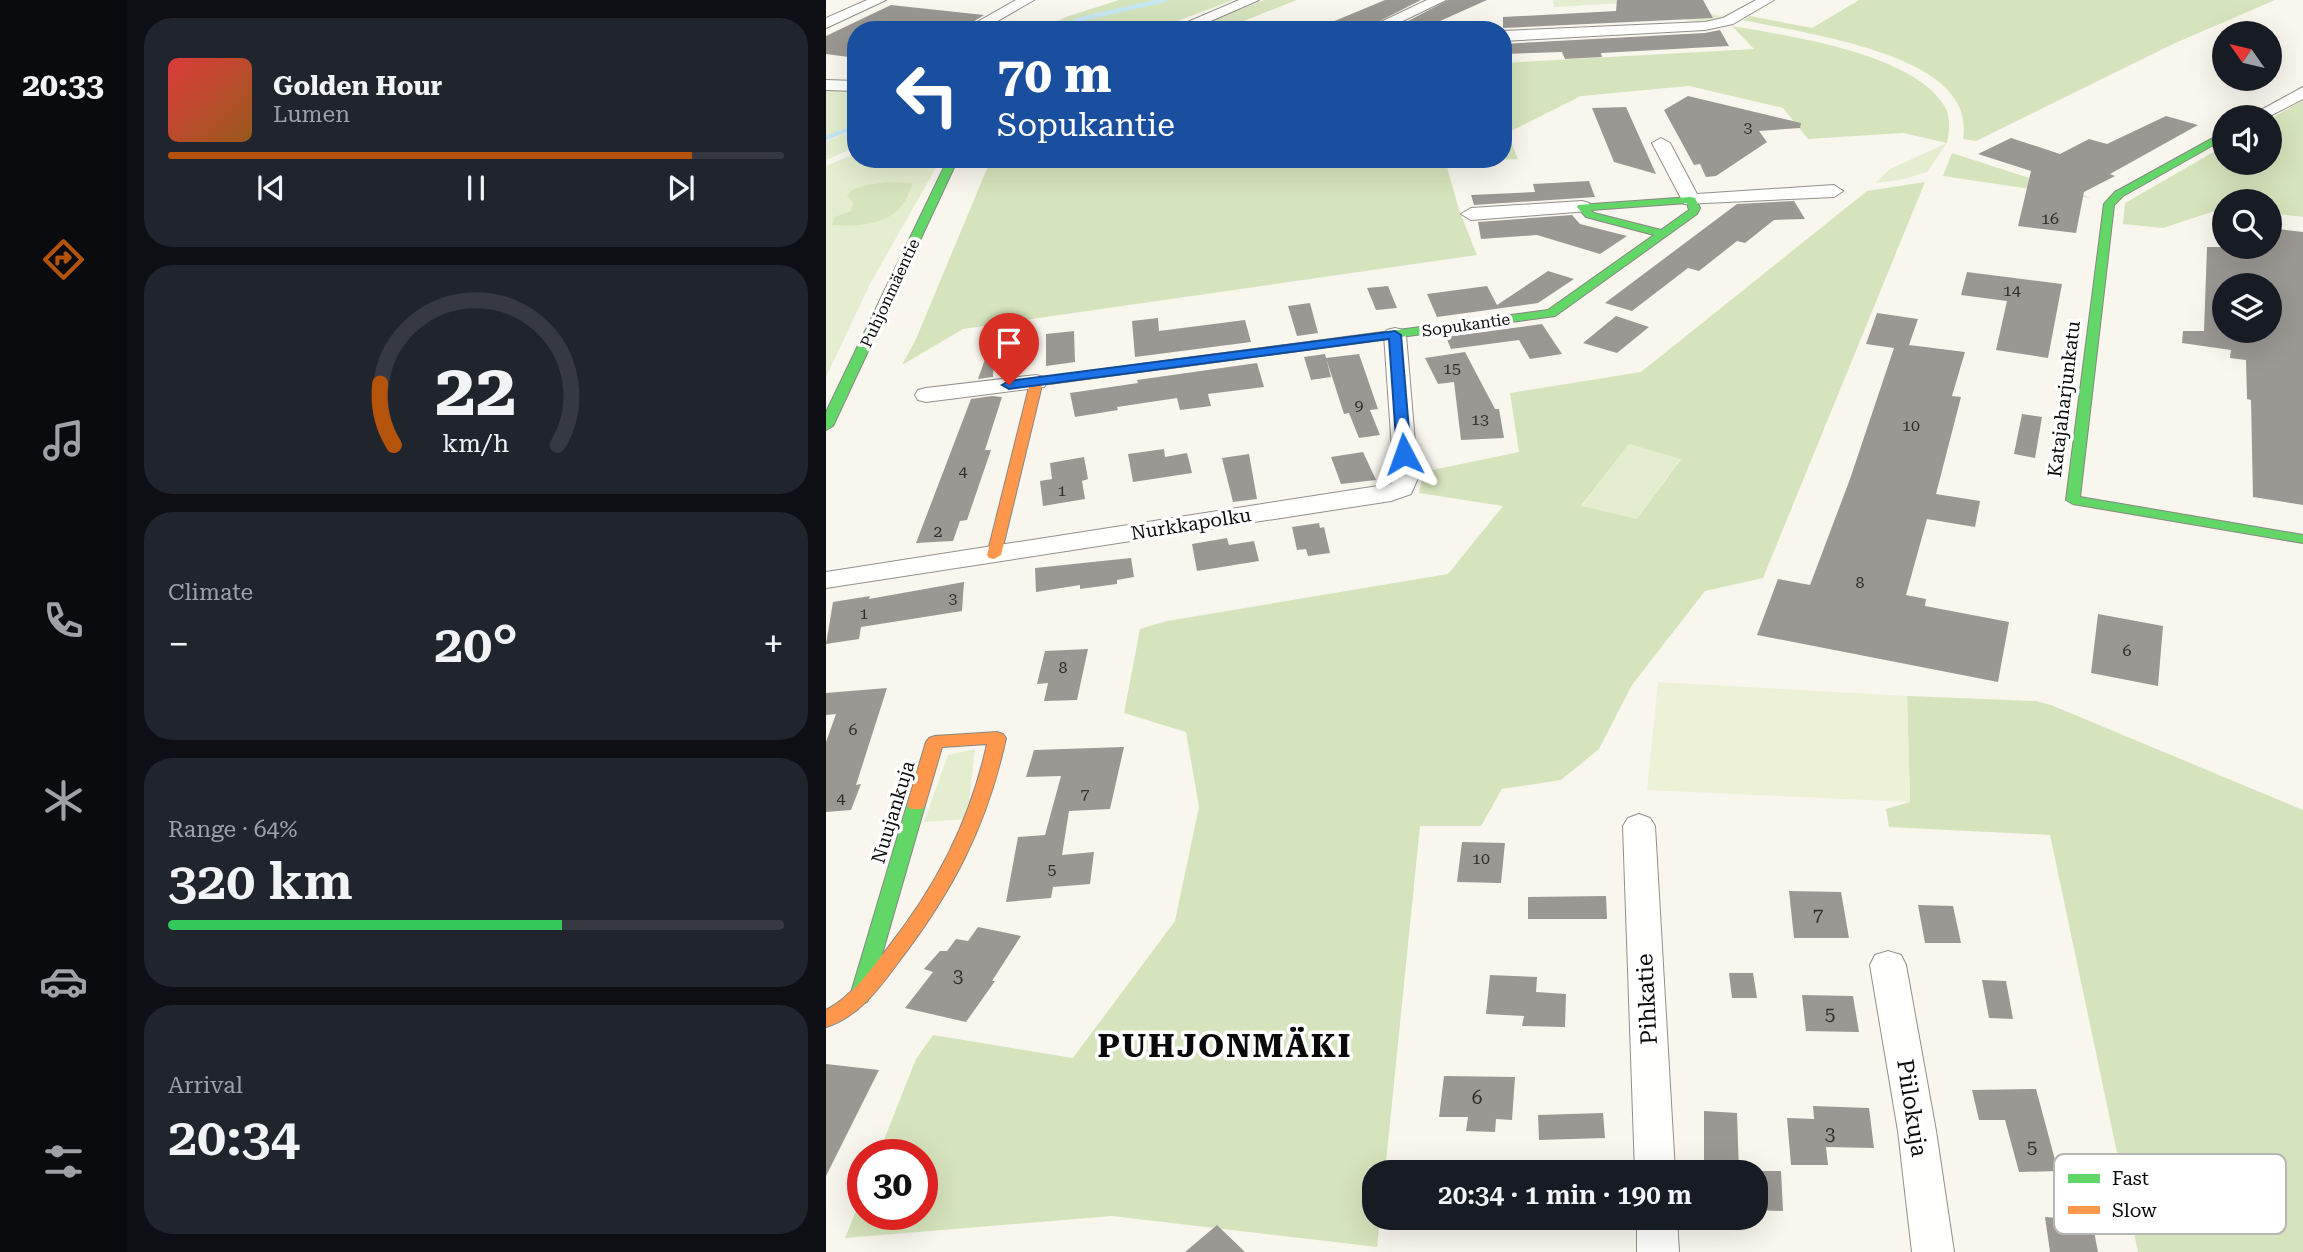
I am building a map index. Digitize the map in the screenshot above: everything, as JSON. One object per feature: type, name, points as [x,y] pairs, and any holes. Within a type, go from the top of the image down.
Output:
[{"type":"street","points":[[826,24],[879,0]]},
{"type":"street","points":[[987,21],[1027,0]]},
{"type":"street","points":[[1199,21],[1252,0]]},
{"type":"street","points":[[1391,21],[1439,0]]},
{"type":"street","points":[[1512,36],[1705,26],[1728,21],[1767,0]]},
{"type":"street","points":[[826,85],[847,86]]},
{"type":"street","points":[[2279,105],[2303,92]]},
{"type":"street","name":"Katajaharjunkatu","points":[[2212,142],[2119,194],[2109,204],[2073,500],[2303,540]]},
{"type":"street","points":[[1661,143],[1692,200]]},
{"type":"street","name":"Puhjonmäentie","points":[[826,426],[949,168]]},
{"type":"street","points":[[1471,214],[1834,191]]},
{"type":"street","name":"Sopukantie","points":[[926,396],[1551,313],[1693,212],[1696,208],[1692,200]]},
{"type":"street","points":[[1582,207],[1590,215],[1663,234]]},
{"type":"street","name":"Nurkkapolku","points":[[826,580],[1391,493],[1402,489],[1406,478],[1395,335]]},
{"type":"street","points":[[994,555],[1037,382]]},
{"type":"street","name":"Nuujankuja","points":[[826,1019],[844,1013],[860,996],[924,919],[953,872],[979,818],[997,738],[935,743],[860,996]]},
{"type":"street","name":"Pihkatie","points":[[1639,826],[1654,1160]]},
{"type":"street","name":"Piilokuja","points":[[1888,965],[1917,1131],[1933,1252]]},
{"type":"street","points":[[1657,1230],[1658,1252]]},
{"type":"green space","points":[[1119,0],[1233,0],[1178,21],[1058,21]]},
{"type":"green space","points":[[1264,0],[1297,0],[1244,21],[1209,21]]},
{"type":"green space","points":[[1553,0],[1664,0],[1660,3],[1726,17],[1713,21],[1690,21],[1637,4],[1554,7]]},
{"type":"green space","points":[[1859,0],[2275,0],[2226,21],[2212,21],[2212,27],[1976,141],[1963,139],[1963,118],[1954,98],[1938,81],[1915,67],[1857,45],[1743,20],[1750,16],[1812,28]]},
{"type":"green space","points":[[1732,26],[1848,50],[1907,73],[1929,88],[1945,107],[1949,120],[1947,143],[1903,133],[1808,139],[1783,108],[1689,86],[1581,96],[1512,130],[1512,62],[1754,49]]},
{"type":"green space","points":[[826,89],[847,90],[847,128],[826,136]]},
{"type":"green space","points":[[2303,100],[2303,217],[2282,214],[2282,189],[2212,189],[2212,212],[2163,228],[2123,224],[2125,203],[2212,153],[2212,175],[2282,175],[2282,112]]},
{"type":"green space","points":[[847,133],[847,151],[826,160],[826,141]]},
{"type":"green space","points":[[1947,143],[1927,172],[1900,180],[1875,183],[1890,169]]},
{"type":"green space","points":[[1512,145],[1518,159],[1512,159]]},
{"type":"green space","points":[[1952,153],[2091,198],[1943,176]]},
{"type":"green space","points":[[847,157],[847,168],[936,168],[870,284],[826,377],[826,166]]},
{"type":"green space","points":[[987,168],[1447,168],[1459,210],[1477,255],[963,329],[902,365],[916,339]]},
{"type":"green space","points":[[887,182],[912,183],[901,207],[892,215],[858,225],[832,225],[835,217],[851,211],[853,202],[847,196],[852,190]]},
{"type":"green space","points":[[1925,182],[1763,578],[1705,591],[1632,685],[1599,749],[1561,780],[1502,789],[1481,826],[1420,826],[1386,1160],[1362,1160],[1362,1230],[1379,1230],[1377,1247],[1112,1216],[845,1238],[848,1230],[938,1230],[938,1139],[884,1139],[916,1059],[933,1035],[1073,1058],[1175,921],[1199,807],[1186,732],[1124,713],[1140,629],[1167,621],[1448,574],[1503,506],[1419,493],[1423,472],[1519,452],[1510,393],[1641,372],[1867,191]],"holes":[[[1629,444],[1681,459],[1637,519],[1581,506]]]},
{"type":"green space","points":[[1629,444],[1681,458],[1637,519],[1581,507]]},
{"type":"green space","points":[[1658,682],[1907,696],[1910,802],[1647,790]]},
{"type":"green space","points":[[1907,696],[2036,701],[2051,705],[2303,810],[2303,1252],[2138,1252],[2134,1234],[2286,1234],[2286,1154],[2117,1154],[2050,835],[1889,827],[1886,809],[1910,802]]},
{"type":"green space","points":[[975,749],[967,819],[924,822],[948,755]]},
{"type":"building","points":[[1385,0],[1421,0],[1380,21],[1335,21]]},
{"type":"building","points":[[1448,0],[1487,0],[1440,21],[1408,21]]},
{"type":"building","points":[[1617,0],[1703,0],[1713,18],[1512,28],[1512,21],[1503,21],[1503,17],[1616,11]]},
{"type":"building","points":[[891,5],[984,15],[974,21],[857,21]]},
{"type":"building","points":[[847,26],[847,57],[826,54],[826,36]]},
{"type":"building","points":[[1720,30],[1729,46],[1601,53],[1602,57],[1565,59],[1562,52],[1512,54],[1512,44]]},
{"type":"building","points":[[1688,96],[1801,123],[1800,128],[1759,131],[1767,142],[1716,176],[1706,177],[1700,164],[1694,165],[1664,110]]},
{"type":"building","points":[[1626,107],[1656,174],[1614,162],[1592,108]]},
{"type":"building","points":[[2166,116],[2198,125],[2110,174],[2115,176],[2084,192],[2076,233],[2018,226],[2031,171],[1978,154],[2011,138],[2060,154],[2089,139],[2107,144]]},
{"type":"building","points":[[1589,181],[1595,197],[1474,205],[1471,195],[1535,192],[1533,184]]},
{"type":"building","points":[[1794,201],[1805,219],[1774,220],[1745,243],[1737,241],[1699,271],[1688,268],[1632,311],[1605,303],[1737,204]]},
{"type":"building","points":[[1572,215],[1580,224],[1627,236],[1600,254],[1537,235],[1481,239],[1478,222]]},
{"type":"building","points":[[2282,229],[2303,232],[2303,505],[2253,497],[2251,400],[2247,399],[2246,360],[2230,358],[2231,350],[2182,343],[2183,331],[2204,331],[2207,247],[2212,247],[2212,259],[2282,259]]},
{"type":"building","points":[[1548,271],[1574,279],[1538,303],[1437,317],[1427,294],[1487,286],[1497,305]]},
{"type":"building","points":[[1967,272],[2062,284],[2048,358],[1996,350],[2007,301],[1961,295]]},
{"type":"building","points":[[1388,286],[1397,308],[1376,310],[1367,288]]},
{"type":"building","points":[[1310,303],[1318,333],[1297,336],[1288,306]]},
{"type":"building","points":[[1877,313],[1918,319],[1909,345],[1965,352],[1952,396],[1961,397],[1936,494],[1980,501],[1975,527],[1927,519],[1906,595],[1926,599],[1925,606],[2009,622],[1998,682],[1757,635],[1778,579],[1810,585],[1850,479],[1894,348],[1866,344]]},
{"type":"building","points":[[1616,316],[1649,327],[1617,353],[1583,343]]},
{"type":"building","points":[[1158,318],[1159,331],[1245,320],[1251,342],[1135,357],[1132,321]]},
{"type":"building","points":[[1542,324],[1562,354],[1530,359],[1519,340],[1451,349],[1446,337]]},
{"type":"building","points":[[1074,331],[1075,362],[1046,366],[1046,334]]},
{"type":"building","points":[[989,348],[994,349],[993,377],[978,379]]},
{"type":"building","points":[[1465,352],[1495,409],[1499,409],[1504,438],[1461,440],[1454,382],[1438,384],[1425,358]]},
{"type":"building","points":[[1325,354],[1331,377],[1311,380],[1304,357]]},
{"type":"building","points":[[1359,354],[1378,409],[1370,410],[1380,435],[1359,438],[1349,413],[1344,414],[1326,358]]},
{"type":"building","points":[[1257,363],[1264,387],[1208,394],[1211,406],[1180,410],[1177,398],[1117,407],[1118,410],[1075,417],[1070,393],[1138,383],[1137,380]]},
{"type":"building","points":[[1002,397],[985,450],[991,450],[967,520],[960,521],[953,541],[916,543],[971,399]]},
{"type":"building","points":[[2022,414],[2042,417],[2035,458],[2014,454]]},
{"type":"building","points":[[1164,449],[1165,457],[1187,453],[1192,473],[1133,482],[1128,454]]},
{"type":"building","points":[[1363,452],[1376,480],[1341,484],[1331,457]]},
{"type":"building","points":[[1249,454],[1257,499],[1233,502],[1222,458]]},
{"type":"building","points":[[1084,457],[1088,479],[1082,481],[1085,499],[1043,506],[1040,481],[1052,479],[1050,463]]},
{"type":"building","points":[[1319,523],[1320,528],[1324,527],[1330,553],[1308,556],[1306,549],[1297,550],[1292,527]]},
{"type":"building","points":[[1227,538],[1229,545],[1254,541],[1259,561],[1197,571],[1192,544]]},
{"type":"building","points":[[1131,558],[1134,577],[1117,580],[1117,584],[1080,589],[1080,585],[1036,592],[1035,568]]},
{"type":"building","points":[[964,582],[962,611],[861,627],[859,639],[826,644],[833,602],[870,596],[869,599]]},
{"type":"building","points":[[2098,614],[2163,626],[2158,686],[2091,673]]},
{"type":"building","points":[[1088,649],[1077,700],[1044,701],[1048,683],[1037,684],[1045,651]]},
{"type":"building","points":[[887,688],[856,785],[861,784],[851,810],[826,812],[826,742],[836,714],[826,715],[826,693]]},
{"type":"building","points":[[1124,747],[1110,809],[1069,811],[1062,855],[1094,852],[1090,884],[1053,887],[1051,898],[1006,902],[1018,837],[1045,835],[1061,776],[1026,777],[1034,750]]},
{"type":"building","points":[[1462,842],[1505,843],[1501,883],[1457,882]]},
{"type":"building","points":[[1789,891],[1841,892],[1849,938],[1794,938]]},
{"type":"building","points":[[1606,896],[1607,919],[1528,919],[1528,897]]},
{"type":"building","points":[[1918,905],[1953,906],[1961,943],[1925,943]]},
{"type":"building","points":[[978,927],[1021,936],[992,981],[995,981],[966,1022],[905,1008],[933,972],[924,969],[940,951],[947,951],[956,939],[968,941]]},
{"type":"building","points":[[1729,973],[1753,973],[1757,998],[1732,998]]},
{"type":"building","points":[[1490,975],[1537,977],[1536,992],[1566,994],[1565,1027],[1522,1026],[1524,1016],[1486,1014]]},
{"type":"building","points":[[1982,980],[2006,981],[2013,1019],[1989,1018]]},
{"type":"building","points":[[1802,995],[1853,996],[1859,1032],[1806,1031]]},
{"type":"building","points":[[826,1064],[879,1070],[826,1176]]},
{"type":"building","points":[[1444,1076],[1515,1077],[1512,1120],[1496,1119],[1495,1132],[1466,1131],[1468,1117],[1439,1117]]},
{"type":"building","points":[[2036,1089],[2054,1156],[2054,1171],[2019,1172],[2005,1120],[1979,1120],[1972,1090]]},
{"type":"building","points":[[1813,1106],[1869,1108],[1874,1148],[1826,1147],[1828,1165],[1791,1165],[1787,1118],[1814,1119]]},
{"type":"building","points":[[1704,1111],[1737,1113],[1739,1160],[1704,1160]]},
{"type":"building","points":[[1603,1113],[1605,1138],[1539,1140],[1538,1115]]},
{"type":"building","points":[[1768,1171],[1781,1171],[1783,1211],[1768,1210]]},
{"type":"building","points":[[2045,1217],[2054,1218],[2054,1234],[2095,1234],[2098,1252],[2050,1252]]},
{"type":"building","points":[[1217,1225],[1245,1252],[1185,1252]]},
{"type":"waterway","points":[[1077,21],[1165,0]]},
{"type":"waterway","points":[[826,138],[847,130]]},
{"type":"traffic: fast","points":[[2212,142],[2119,194],[2109,204],[2073,500],[2303,539]]},
{"type":"traffic: fast","points":[[826,426],[949,168]]},
{"type":"traffic: fast","points":[[1164,365],[1551,313],[1663,234],[1590,215],[1582,207],[1691,200],[1695,208],[1693,212],[1663,234]]},
{"type":"traffic: fast","points":[[860,996],[916,805]]},
{"type":"traffic: slow","points":[[994,555],[1036,382],[1164,365]]},
{"type":"traffic: slow","points":[[826,1019],[845,1009],[868,987],[927,910],[943,884],[971,830],[990,771],[997,738],[935,742],[916,805]]},
{"type":"district","name":"PUHJONMÄKI","points":[[1225,1046]]},
{"type":"route","points":[[1009,385],[1395,335],[1404,454]]}]
